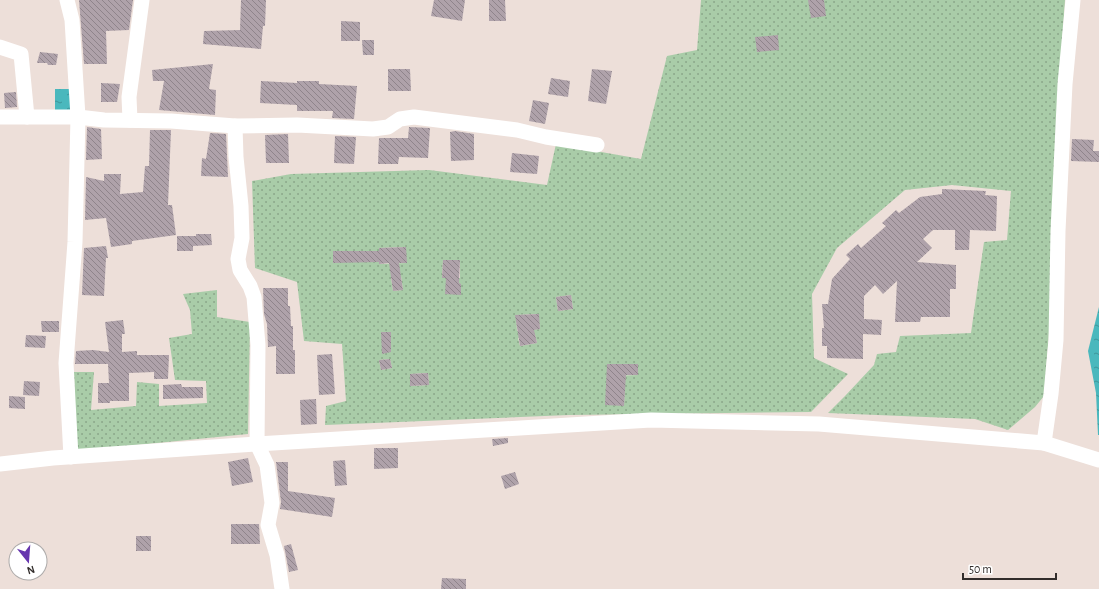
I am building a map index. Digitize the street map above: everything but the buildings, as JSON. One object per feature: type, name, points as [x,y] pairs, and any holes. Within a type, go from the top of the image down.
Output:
[{"type":"street","points":[[67,0],[72,20],[78,117],[75,242],[66,363],[71,457]]},
{"type":"street","points":[[130,120],[129,97],[142,0]]},
{"type":"street","points":[[1044,443],[1051,394],[1056,340],[1058,231],[1065,84],[1074,0]]},
{"type":"street","points":[[0,47],[21,54],[27,117]]},
{"type":"street","points":[[0,117],[78,117],[104,120],[171,121],[235,126],[297,125],[373,129],[388,126],[400,119],[414,117],[517,130],[546,137],[597,145]]},
{"type":"street","points":[[235,126],[242,238],[238,259],[240,270],[250,286],[254,297],[258,345],[257,444],[267,465],[272,502],[268,525],[277,555],[282,589]]},
{"type":"street","points":[[0,464],[71,457],[257,444],[651,420],[819,424],[1044,443],[1099,460]]},
{"type":"green space","points":[[701,0],[1065,0],[1056,133],[1049,333],[1044,396],[1035,407],[1008,430],[975,419],[828,413],[874,365],[877,354],[896,352],[900,336],[971,333],[984,242],[1007,240],[1011,191],[952,185],[905,190],[837,248],[812,294],[814,358],[848,374],[811,412],[569,415],[325,425],[326,406],[346,401],[342,344],[304,341],[297,282],[255,268],[252,181],[291,174],[429,170],[547,185],[556,144],[641,159],[667,56],[697,50]],"holes":[[[406,247],[406,263],[379,264],[379,248]],[[333,251],[361,251],[361,262],[333,262]],[[443,260],[460,260],[460,278],[442,278]],[[401,276],[403,290],[393,291],[391,278]],[[571,295],[573,309],[558,311],[556,297]],[[538,314],[540,329],[517,331],[516,315]],[[535,335],[537,343],[520,346],[518,338]],[[390,359],[392,368],[381,370],[379,360]],[[607,364],[638,364],[638,375],[607,376]],[[428,373],[429,385],[410,386],[410,374]],[[625,380],[624,405],[606,405]]]},
{"type":"green space","points":[[217,290],[217,317],[250,322],[248,434],[76,451],[74,372],[94,372],[91,410],[136,406],[137,382],[159,384],[159,406],[207,403],[206,381],[175,380],[169,338],[192,334],[190,310],[183,294]]},
{"type":"water","points":[[55,89],[70,89],[71,112],[55,113]]},
{"type":"water","points":[[1099,307],[1098,435],[1096,393],[1088,351]]}]
